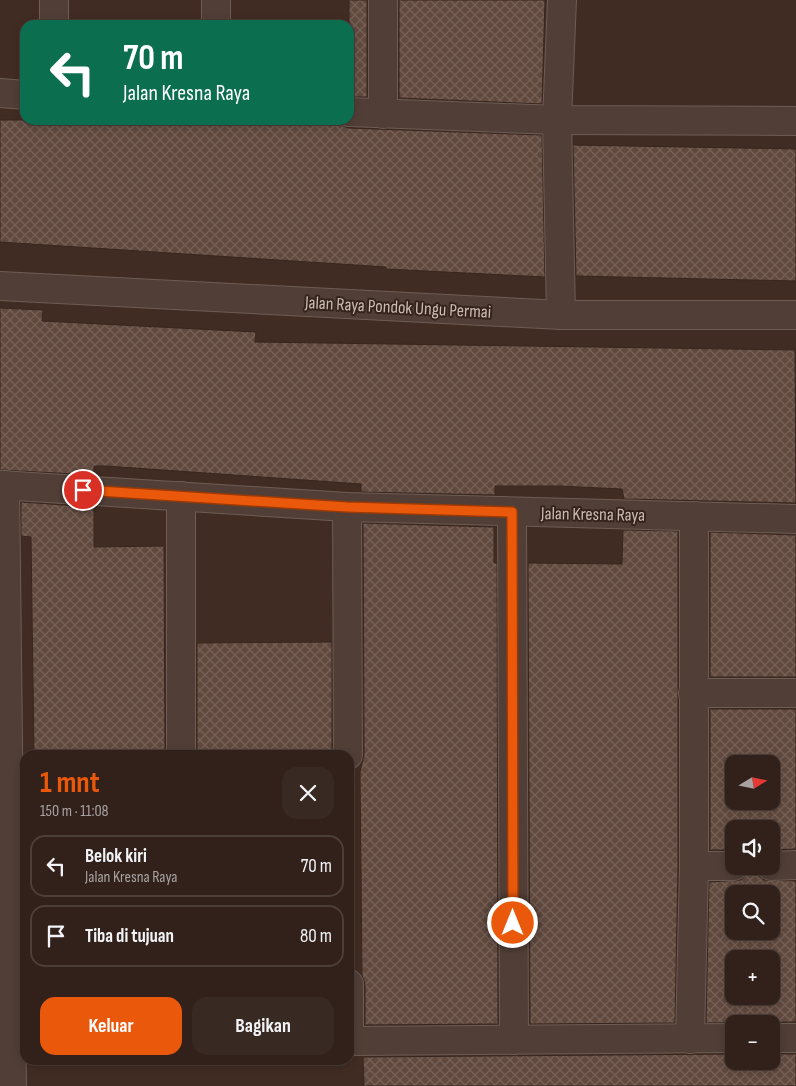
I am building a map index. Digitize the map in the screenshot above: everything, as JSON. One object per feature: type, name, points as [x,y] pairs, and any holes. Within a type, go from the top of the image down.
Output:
[{"type":"street","points":[[54,0],[54,20]]},
{"type":"street","points":[[216,0],[216,20]]},
{"type":"street","points":[[383,0],[383,114]]},
{"type":"street","points":[[561,315],[557,120],[562,0]]},
{"type":"street","points":[[0,93],[20,95]]},
{"type":"street","points":[[354,112],[557,120],[796,120]]},
{"type":"street","name":"Jalan Raya Pondok Ungu Permai","points":[[0,286],[561,315],[796,315]]},
{"type":"street","points":[[2,485],[5,861],[12,1086]]},
{"type":"street","name":"Jalan Kresna Raya","points":[[2,485],[347,507],[796,519]]},
{"type":"street","points":[[180,496],[181,750]]},
{"type":"street","points":[[347,507],[348,750]]},
{"type":"street","points":[[512,512],[514,1040]]},
{"type":"street","points":[[690,1039],[694,866],[694,516]]},
{"type":"street","points":[[693,693],[796,693]]},
{"type":"street","points":[[694,866],[725,866]]},
{"type":"street","points":[[780,866],[796,866]]},
{"type":"street","points":[[354,1041],[725,1038]]},
{"type":"street","points":[[780,1038],[796,1038]]},
{"type":"building","points":[[349,0],[367,0],[367,97],[354,97],[354,20],[349,20]]},
{"type":"building","points":[[399,0],[545,0],[542,104],[399,98]]},
{"type":"building","points":[[0,120],[20,120],[20,125],[341,125],[348,128],[542,135],[545,277],[386,269],[386,267],[0,242]]},
{"type":"building","points":[[573,145],[796,149],[796,281],[576,276]]},
{"type":"building","points":[[0,308],[43,310],[42,321],[256,332],[255,342],[795,350],[796,503],[624,499],[622,489],[559,486],[495,486],[495,495],[361,492],[361,484],[106,466],[94,466],[94,475],[0,470]]},
{"type":"building","points":[[21,502],[94,507],[94,547],[164,546],[165,750],[34,750],[31,537],[21,536]]},
{"type":"building","points":[[363,523],[494,527],[494,563],[497,563],[498,1024],[365,1025],[365,984],[362,975],[360,772],[364,755]]},
{"type":"building","points":[[623,530],[678,531],[678,866],[675,1023],[530,1024],[528,563],[622,564]]},
{"type":"building","points":[[710,532],[796,535],[796,677],[710,677]]},
{"type":"building","points":[[332,642],[332,750],[197,750],[197,643]]},
{"type":"building","points":[[710,709],[796,709],[796,849],[780,850],[780,820],[725,820],[725,850],[710,850]]},
{"type":"building","points":[[746,875],[758,875],[764,880],[796,881],[796,1022],[780,1022],[780,1015],[725,1015],[725,1023],[706,1023],[709,882],[741,880]]},
{"type":"building","points":[[725,1054],[725,1070],[780,1070],[780,1054],[796,1054],[796,1086],[364,1086],[363,1057]]},
{"type":"route","points":[[83,490],[347,507],[512,512],[513,923]]}]
